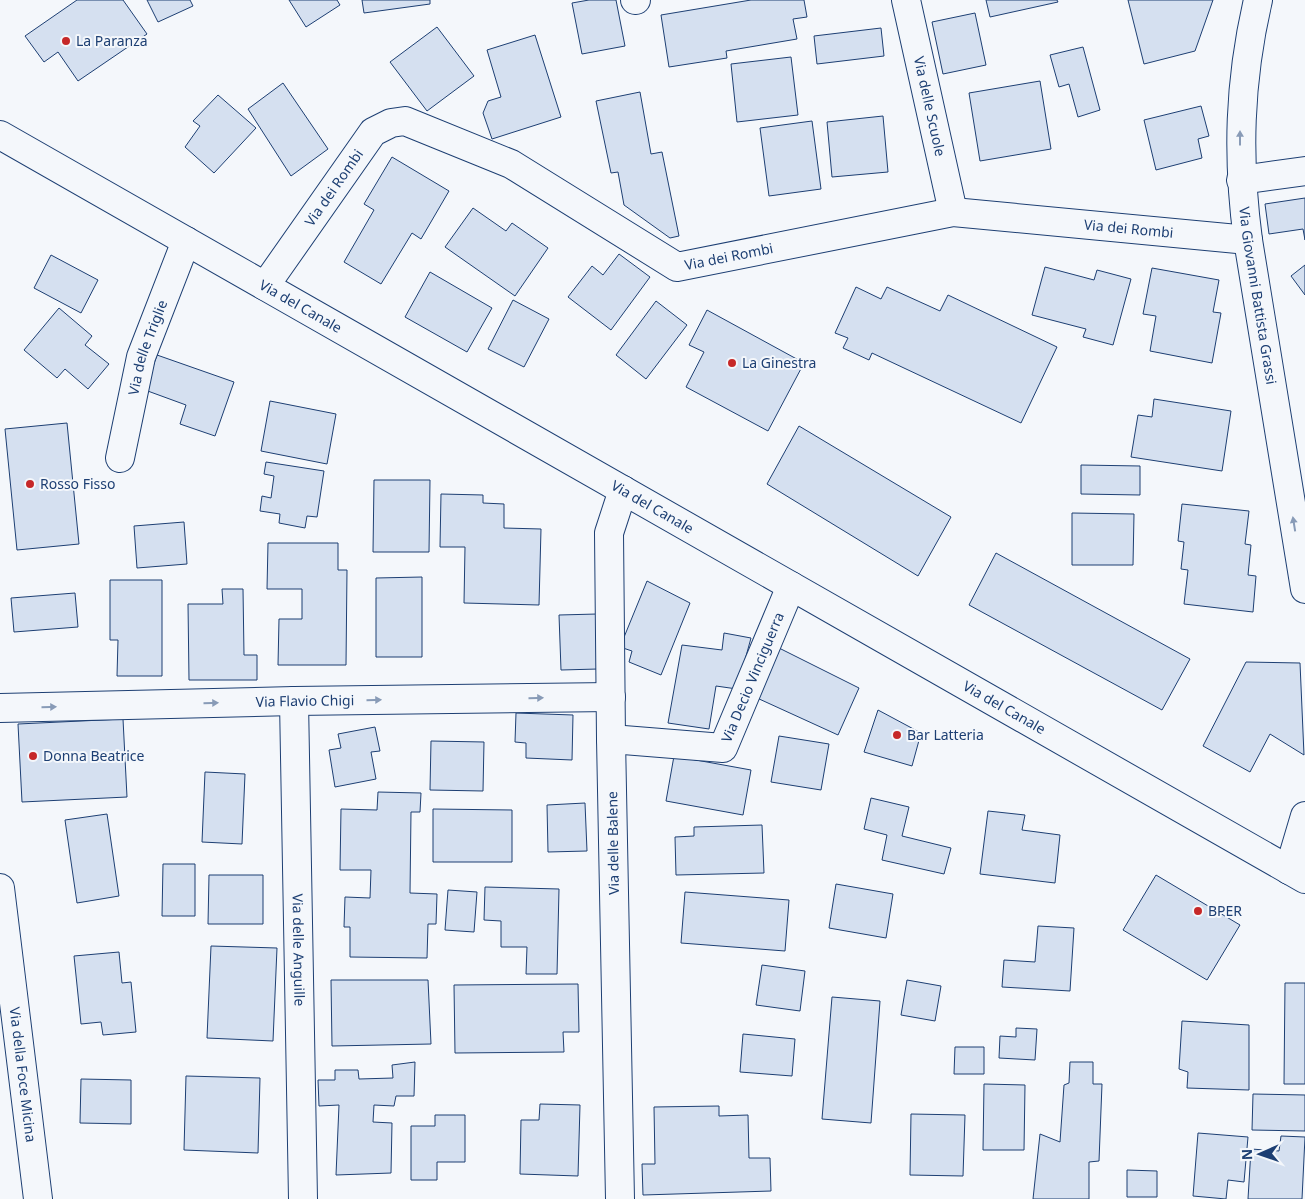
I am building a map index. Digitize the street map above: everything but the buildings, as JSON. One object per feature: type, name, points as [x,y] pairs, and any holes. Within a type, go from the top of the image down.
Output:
[{"type":"street","name":"Via delle Scuole","points":[[906,0],[953,212]]},
{"type":"street","name":"Via Giovanni Battista Grassi","points":[[1258,0],[1250,37],[1244,83],[1240,138],[1242,180],[1248,240],[1305,589]]},
{"type":"street","name":"Via dei Rombi","points":[[265,286],[373,132],[390,122],[405,121],[511,164],[677,267],[953,212],[1248,240]]},
{"type":"street","name":"Via del Canale","points":[[0,135],[1297,874]]},
{"type":"street","points":[[1242,180],[1305,171]]},
{"type":"street","name":"Via delle Triglie","points":[[120,458],[141,357],[186,241]]},
{"type":"street","name":"Via delle Balene","points":[[620,1199],[610,697],[609,533],[622,490]]},
{"type":"street","name":"Via Decio Vinciguerra","points":[[611,739],[723,748],[791,586]]},
{"type":"street","name":"Via Flavio Chigi","points":[[0,708],[294,701],[610,697]]},
{"type":"street","name":"Via delle Anguille","points":[[294,701],[303,1199]]},
{"type":"street","points":[[1297,874],[1305,816]]},
{"type":"street","name":"Via della Foce Micina","points":[[0,888],[38,1199]]},
{"type":"place","name":"La Paranza","points":[[66,41]]},
{"type":"place","name":"La Ginestra","points":[[732,363]]},
{"type":"place","name":"Rosso Fisso","points":[[30,484]]},
{"type":"place","name":"Bar Latteria","points":[[897,735]]},
{"type":"place","name":"Donna Beatrice","points":[[33,756]]},
{"type":"place","name":"BPER","points":[[1198,911]]}]
